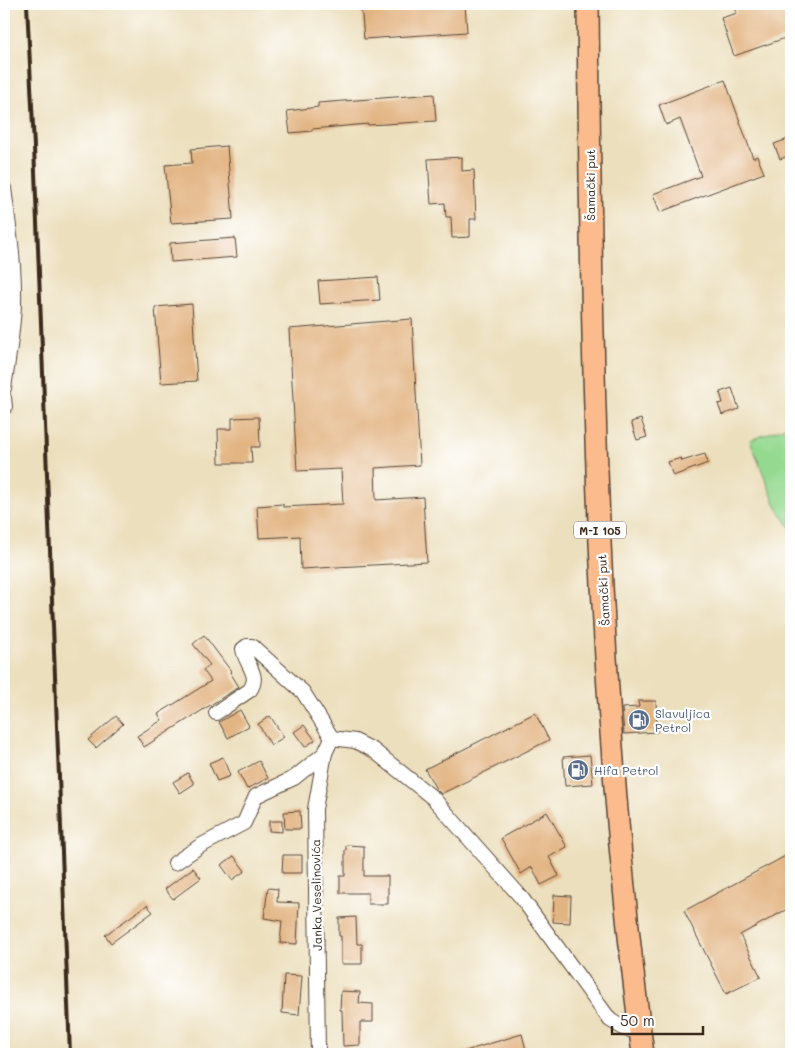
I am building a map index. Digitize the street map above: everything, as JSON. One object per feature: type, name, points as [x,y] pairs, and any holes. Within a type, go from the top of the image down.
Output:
[{"type":"main road","name":"Šamački put","points":[[588,4],[590,248],[596,466],[608,690],[625,895],[643,1054]]},
{"type":"street","points":[[4,188],[13,263],[14,304],[4,388]]},
{"type":"street","points":[[216,713],[250,690],[253,685],[253,670],[243,649],[247,646],[252,646],[303,692],[332,738],[355,741],[373,750],[433,798],[521,897],[610,1020],[617,1026],[625,1029],[640,1031]]},
{"type":"street","name":"Janka Veselinovića","points":[[318,1054],[315,809],[325,753],[332,738]]},
{"type":"street","points":[[175,863],[200,846],[244,823],[256,796],[294,778],[325,753]]},
{"type":"green space","points":[[791,425],[791,529],[776,506],[750,440]]},
{"type":"building","points":[[361,4],[465,4],[467,32],[364,39]]},
{"type":"building","points":[[747,4],[791,4],[791,36],[734,56],[721,18],[737,13],[735,8]]},
{"type":"building","points":[[725,80],[753,158],[757,156],[764,173],[660,212],[653,194],[701,176],[680,119],[666,125],[659,105]]},
{"type":"building","points":[[434,94],[436,121],[368,124],[290,133],[287,111],[318,107],[318,103]]},
{"type":"building","points":[[791,138],[791,155],[780,159],[774,144]]},
{"type":"building","points":[[227,146],[233,219],[171,223],[165,165],[192,163],[191,149]]},
{"type":"building","points":[[462,157],[462,171],[474,170],[476,219],[470,219],[470,237],[452,238],[451,217],[446,217],[445,203],[431,204],[428,159]]},
{"type":"building","points":[[235,238],[237,257],[171,262],[170,243]]},
{"type":"building","points":[[378,277],[380,300],[320,304],[318,281]]},
{"type":"building","points":[[192,304],[197,381],[161,383],[155,307]]},
{"type":"building","points":[[412,319],[420,465],[375,468],[376,500],[423,497],[427,562],[301,569],[300,536],[259,538],[257,506],[283,504],[283,507],[343,504],[341,469],[297,471],[289,329]]},
{"type":"building","points":[[732,388],[739,409],[722,415],[718,404],[723,403],[720,392]]},
{"type":"building","points":[[259,417],[260,447],[251,447],[252,463],[219,463],[218,429],[232,429],[232,418]]},
{"type":"building","points":[[641,419],[647,437],[637,440],[631,422]]},
{"type":"building","points":[[705,454],[708,463],[673,476],[668,462],[681,458],[682,461]]},
{"type":"building","points":[[204,635],[231,671],[239,687],[144,747],[137,736],[162,720],[158,714],[211,681],[203,670],[210,665],[193,644]]},
{"type":"building","name":"Slavuljica Petrol","points":[[638,701],[656,701],[657,732],[624,734],[622,708],[639,707]]},
{"type":"building","points":[[240,710],[249,726],[228,738],[219,722]]},
{"type":"building","points":[[535,713],[549,740],[441,794],[436,789],[425,769]]},
{"type":"building","points":[[116,716],[123,724],[96,748],[88,740]]},
{"type":"building","points":[[270,716],[284,737],[271,745],[258,724]]},
{"type":"building","points":[[304,725],[315,740],[305,747],[294,732]]},
{"type":"building","name":"Hifa Petrol","points":[[590,755],[593,784],[565,786],[563,757]]},
{"type":"building","points":[[223,757],[230,776],[217,781],[209,763]]},
{"type":"building","points":[[259,761],[268,778],[247,789],[238,772]]},
{"type":"building","points":[[188,773],[194,784],[180,793],[173,782]]},
{"type":"building","points":[[300,811],[301,829],[285,829],[284,812]]},
{"type":"building","points":[[547,812],[567,847],[549,857],[559,876],[541,885],[532,867],[521,874],[501,838]]},
{"type":"building","points":[[269,821],[282,821],[282,832],[269,831]]},
{"type":"building","points":[[346,845],[364,846],[364,876],[388,876],[388,904],[368,904],[368,893],[340,893],[340,876],[345,876]]},
{"type":"building","points":[[791,853],[791,907],[740,935],[761,977],[726,994],[684,911]]},
{"type":"building","points":[[283,855],[302,855],[302,873],[282,873]]},
{"type":"building","points":[[234,856],[245,871],[232,880],[221,865]]},
{"type":"building","points":[[193,868],[201,878],[173,899],[165,889]]},
{"type":"building","points":[[268,888],[278,889],[277,902],[299,903],[297,944],[280,943],[282,921],[264,918]]},
{"type":"building","points":[[554,895],[571,896],[570,923],[553,922]]},
{"type":"building","points":[[147,905],[153,912],[111,943],[105,935]]},
{"type":"building","points":[[356,917],[357,944],[362,944],[362,964],[341,964],[339,918]]},
{"type":"building","points":[[284,975],[302,976],[299,1015],[282,1013]]},
{"type":"building","points":[[341,991],[360,992],[359,1003],[373,1004],[373,1022],[360,1022],[360,1045],[343,1046],[342,1010],[340,1010]]},
{"type":"building","points":[[522,1034],[527,1054],[462,1054],[462,1052]]},
{"type":"railway","points":[[27,4],[70,1054]]},
{"type":"place","name":"Slavuljica Petrol","points":[[639,720]]},
{"type":"place","name":"Hifa Petrol","points":[[578,770]]}]
